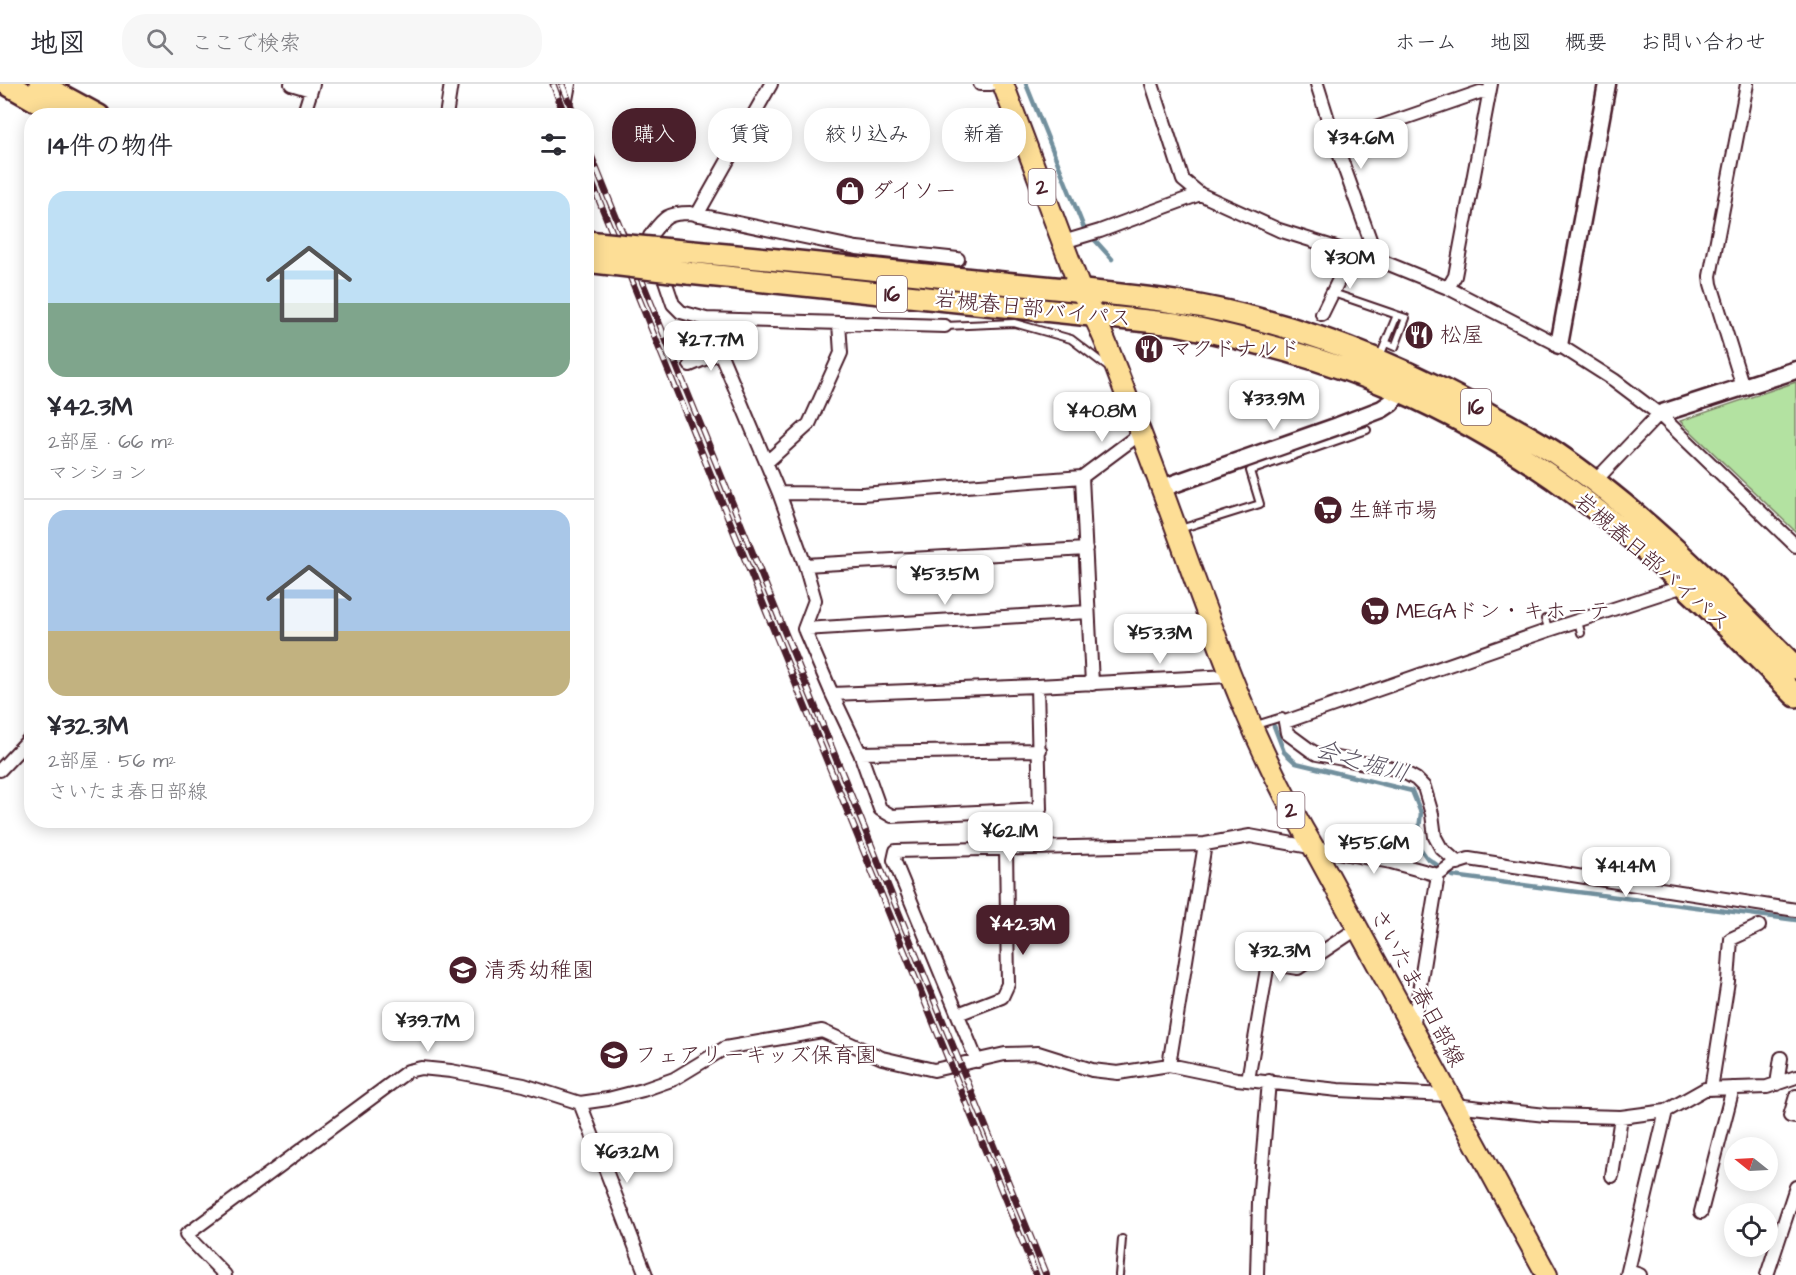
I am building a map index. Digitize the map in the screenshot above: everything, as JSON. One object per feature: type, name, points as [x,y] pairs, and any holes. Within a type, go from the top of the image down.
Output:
[{"type":"highway","points":[[8,84],[49,108]]},
{"type":"highway","points":[[40,84],[84,108]]},
{"type":"highway","name":"岩槻春日部バイパス","points":[[594,244],[1176,302],[1240,315],[1382,352],[1416,376],[1552,450],[1595,482],[1648,525],[1796,668]]},
{"type":"highway","name":"岩槻春日部バイパス","points":[[594,262],[1176,324],[1234,336],[1332,365],[1400,391],[1465,424],[1540,469],[1627,535],[1684,586],[1796,696]]},
{"type":"main road","name":"さいたま春日部線","points":[[1003,84],[1071,240],[1081,291],[1095,316],[1162,488],[1182,529],[1230,676],[1292,811],[1547,1275]]},
{"type":"street","points":[[291,84],[312,87],[305,108]]},
{"type":"street","points":[[447,108],[451,84]]},
{"type":"street","points":[[564,108],[569,84]]},
{"type":"street","points":[[697,215],[771,84]]},
{"type":"street","points":[[980,84],[991,84]]},
{"type":"street","points":[[1152,84],[1183,180],[1200,194],[1279,230],[1352,253],[1370,256],[1448,288],[1559,345],[1614,380],[1659,414],[1796,546]]},
{"type":"street","points":[[1317,84],[1372,245],[1370,256]]},
{"type":"street","points":[[1559,345],[1607,84]]},
{"type":"street","points":[[1743,387],[1710,276],[1747,84]]},
{"type":"street","points":[[1335,142],[1490,89],[1455,276],[1448,288]]},
{"type":"street","points":[[1071,240],[1200,194]]},
{"type":"street","points":[[945,326],[706,319],[681,312],[673,304],[650,236],[660,222],[674,213],[697,215],[857,248],[958,259]]},
{"type":"street","points":[[1322,314],[1352,253]]},
{"type":"street","points":[[706,319],[767,462],[806,565],[815,600],[804,629],[860,753],[879,809],[892,816],[1040,809],[1037,686]]},
{"type":"street","points":[[767,462],[809,424],[841,353],[839,324]]},
{"type":"street","points":[[690,365],[721,352]]},
{"type":"street","points":[[1595,482],[1659,414],[1796,370]]},
{"type":"street","points":[[1162,488],[1341,433],[1391,403],[1400,391]]},
{"type":"street","points":[[779,493],[862,494],[1082,477],[1141,433]]},
{"type":"street","points":[[1082,477],[1092,684]]},
{"type":"street","points":[[806,565],[1086,549]]},
{"type":"street","points":[[1454,865],[1436,837],[1424,787],[1416,779],[1400,770],[1317,754],[1287,733],[1286,722],[1547,624],[1578,620],[1684,586]]},
{"type":"street","points":[[804,629],[1088,612]]},
{"type":"street","points":[[832,694],[1230,676]]},
{"type":"street","points":[[0,770],[24,744]]},
{"type":"street","points":[[860,753],[1040,750]]},
{"type":"street","points":[[977,1061],[894,860],[896,851],[1205,844],[1250,836],[1315,850],[1391,862],[1439,874],[1469,859],[1796,910]]},
{"type":"street","points":[[1169,1065],[1205,844]]},
{"type":"street","points":[[958,1014],[1002,997],[1008,984],[1006,848]]},
{"type":"street","points":[[1413,1030],[1439,874]]},
{"type":"street","points":[[1711,1089],[1728,981],[1731,939],[1759,926]]},
{"type":"street","points":[[1248,1080],[1268,963],[1298,968],[1358,928]]},
{"type":"street","points":[[225,1275],[186,1235],[408,1071],[421,1068],[451,1071],[524,1086],[580,1103],[625,1095],[674,1079],[725,1048],[822,1031],[882,1058],[934,1070],[1005,1054],[1038,1053],[1092,1070],[1118,1073],[1169,1065],[1248,1080],[1451,1100],[1546,1115],[1621,1117],[1666,1111],[1705,1089],[1767,1087],[1796,1077]]},
{"type":"street","points":[[1777,1084],[1781,1058]]},
{"type":"street","points":[[1257,1275],[1259,1202],[1269,1082]]},
{"type":"street","points":[[1701,1212],[1733,1088]]},
{"type":"street","points":[[1796,1096],[1790,1116],[1796,1118]]},
{"type":"street","points":[[580,1103],[646,1275]]},
{"type":"street","points":[[1631,1274],[1666,1111]]},
{"type":"street","points":[[1612,1176],[1621,1117]]},
{"type":"street","points":[[1767,1275],[1796,1187]]},
{"type":"lane","points":[[1332,292],[1397,315],[1382,352]]},
{"type":"lane","points":[[945,326],[1014,322],[1071,339],[1118,375]]},
{"type":"lane","points":[[1182,529],[1260,504],[1250,471],[1341,433],[1367,430]]},
{"type":"lane","points":[[1578,620],[1581,633]]},
{"type":"lane","points":[[1253,726],[1281,717],[1286,722]]},
{"type":"lane","points":[[1119,1275],[1122,1239]]},
{"type":"green space","points":[[1796,382],[1796,532],[1680,421]]},
{"type":"waterway","name":"会之堀川","points":[[1026,84],[1084,228],[1112,259]]},
{"type":"waterway","name":"会之堀川","points":[[1274,726],[1284,752],[1296,763],[1412,791],[1421,813],[1417,844],[1427,858],[1453,876],[1796,920]]},
{"type":"railway","points":[[553,84],[562,108]]},
{"type":"railway","points":[[562,84],[572,108]]},
{"type":"railway","points":[[594,163],[1046,1275]]},
{"type":"railway","points":[[594,188],[1036,1275]]},
{"type":"place","name":"ダイソー","points":[[850,191]]},
{"type":"place","name":"松屋","points":[[1419,335]]},
{"type":"place","name":"マクドナルド","points":[[1149,349]]},
{"type":"place","name":"生鮮市場","points":[[1328,510]]},
{"type":"place","name":"MEGAドン・キホーテ","points":[[1375,611]]},
{"type":"place","name":"清秀幼稚園","points":[[463,970]]},
{"type":"place","name":"フェアリーキッズ保育園","points":[[614,1055]]}]
